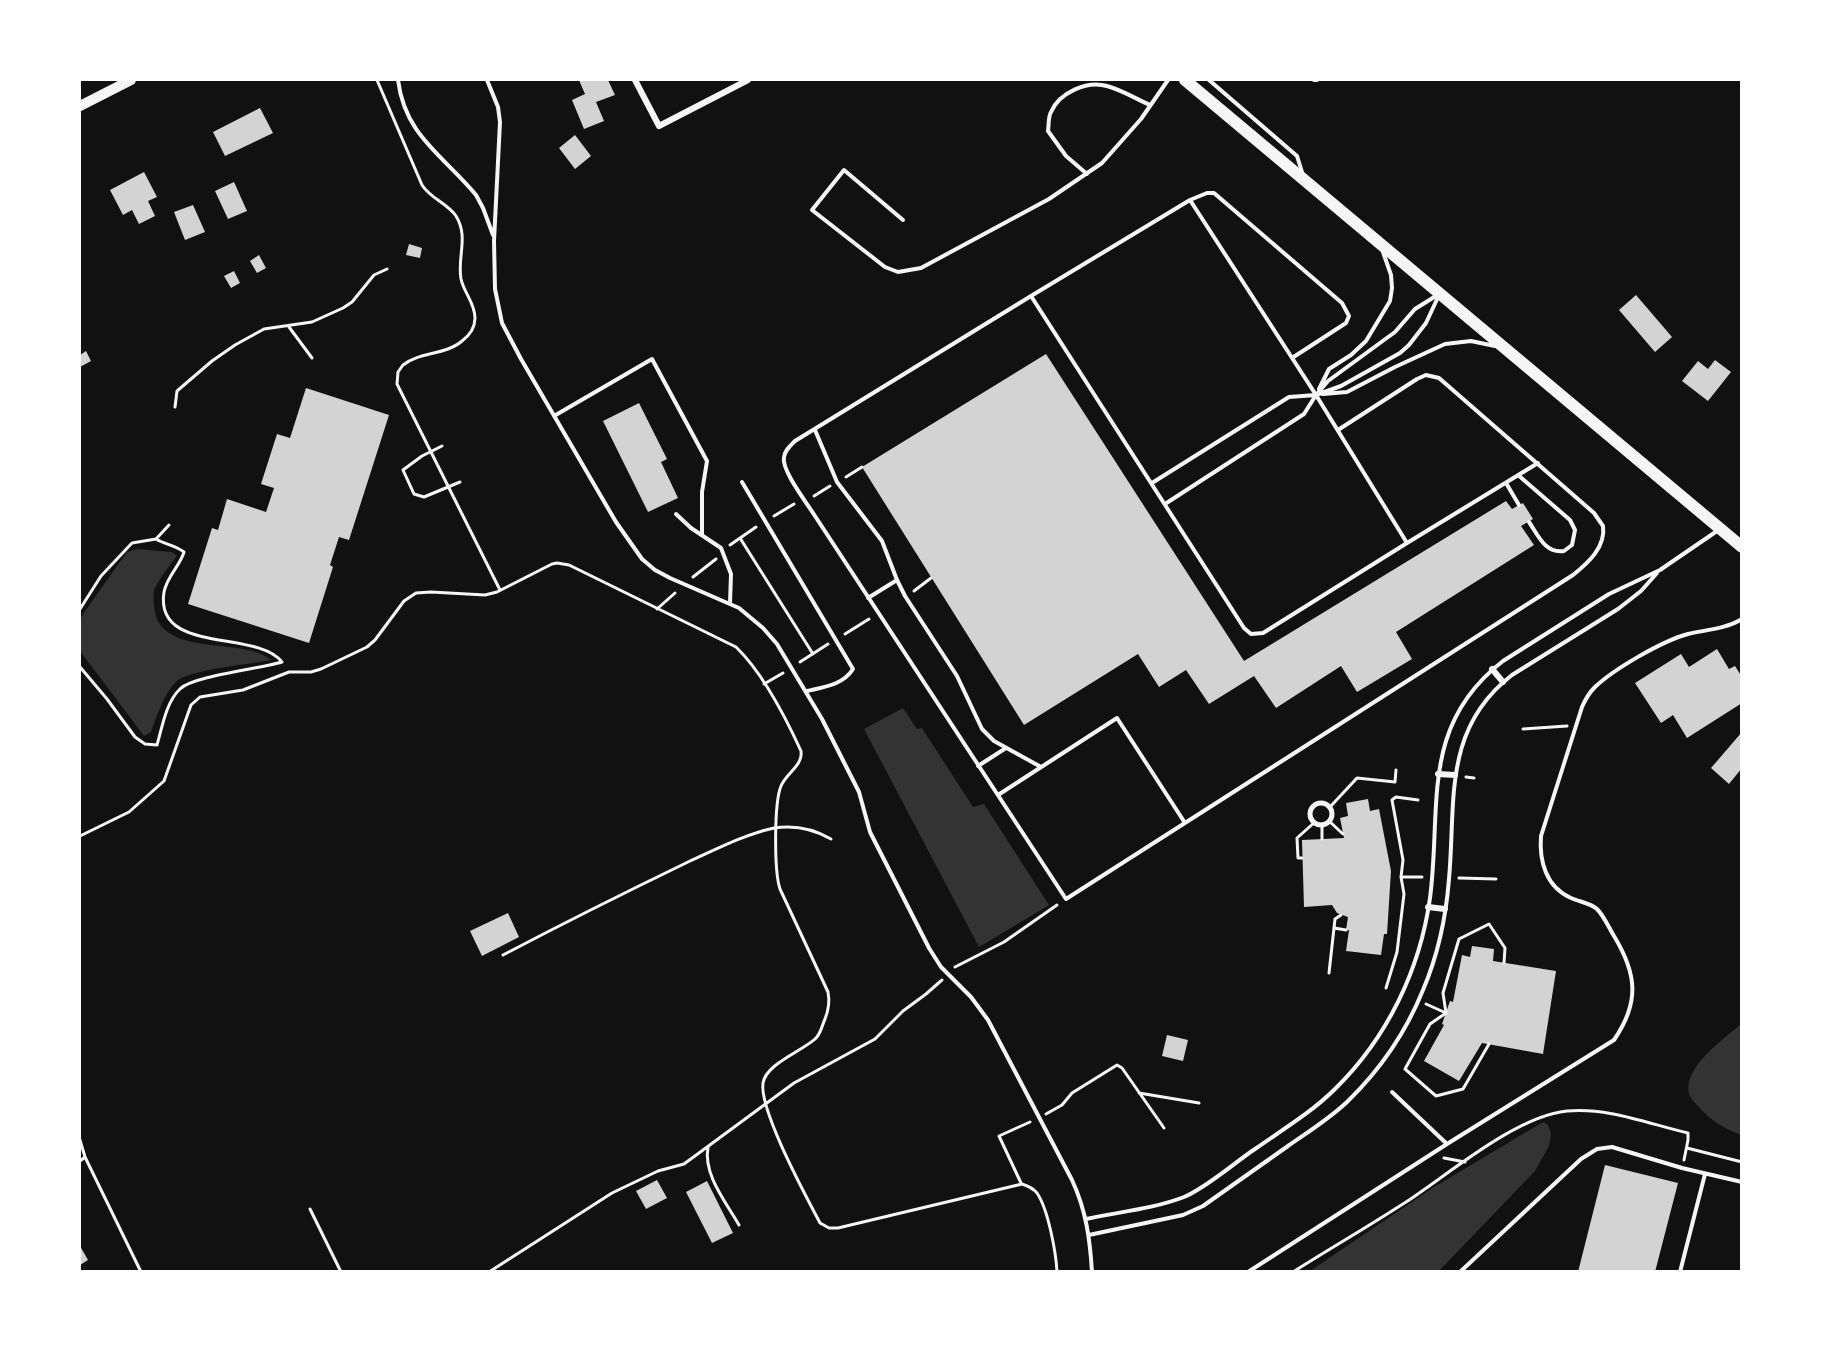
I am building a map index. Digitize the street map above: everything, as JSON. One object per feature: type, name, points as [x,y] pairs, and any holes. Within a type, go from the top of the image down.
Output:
[{"type":"main road","points":[[1185,80],[1742,547]]},
{"type":"street","points":[[80,106],[131,80]]},
{"type":"street","points":[[635,80],[659,126],[748,80]]},
{"type":"street","points":[[1492,669],[1503,682]]},
{"type":"street","points":[[1438,774],[1455,775]]},
{"type":"street","points":[[1324,803],[1330,807],[1332,814],[1329,821],[1322,824],[1315,822],[1311,817],[1313,807],[1324,803]]},
{"type":"street","points":[[1428,907],[1445,909]]},
{"type":"lane","points":[[398,80],[402,102],[414,128],[476,195],[488,218],[494,241]]},
{"type":"lane","points":[[487,80],[498,107],[500,122],[494,241],[495,289],[502,323],[520,359],[616,522],[642,559],[655,570],[670,578],[730,603],[746,613],[771,636],[807,691],[859,792],[870,832],[929,948],[947,975],[971,997],[988,1020],[1072,1180],[1086,1219],[1092,1272]]},
{"type":"lane","points":[[903,220],[844,170],[812,210],[885,267],[898,272],[921,268],[1049,199],[1102,163],[1141,119],[1168,80]]},
{"type":"lane","points":[[1209,80],[1297,156],[1305,181]]},
{"type":"lane","points":[[1087,174],[1066,156],[1048,130],[1050,114],[1058,100],[1070,92],[1085,87],[1104,85],[1150,105]]},
{"type":"lane","points":[[1292,358],[1346,323],[1349,316],[1346,307],[1214,193],[1207,193],[1190,200],[1030,296],[795,441],[786,449],[783,459],[787,471],[1066,899],[1584,567],[1600,545],[1603,526],[1589,508],[1436,376],[1426,375],[1417,379],[1338,430]]},
{"type":"lane","points":[[1190,200],[1316,395],[1407,543]]},
{"type":"lane","points":[[1165,504],[1304,414],[1329,369],[1366,341],[1390,301],[1391,275],[1380,245]]},
{"type":"lane","points":[[1316,395],[1328,381],[1395,332],[1415,309],[1439,294]]},
{"type":"lane","points":[[1316,395],[1341,386],[1400,353],[1426,323],[1439,294]]},
{"type":"lane","points":[[1030,296],[1244,627],[1251,634],[1263,633],[1274,628],[1538,463]]},
{"type":"lane","points":[[1152,483],[1290,397],[1347,392],[1406,361],[1445,344],[1471,340],[1508,351]]},
{"type":"lane","points":[[554,416],[652,359],[707,461],[702,492],[702,535]]},
{"type":"lane","points":[[815,430],[837,482],[882,541],[897,580],[960,681],[982,729],[994,741],[1041,767]]},
{"type":"lane","points":[[1518,475],[1570,520],[1575,530],[1572,545],[1564,551],[1552,550],[1544,545],[1529,522]]},
{"type":"lane","points":[[742,482],[853,669],[848,677],[840,681],[807,691]]},
{"type":"lane","points":[[1506,483],[1519,505]]},
{"type":"lane","points":[[676,514],[721,548],[731,574],[730,603]]},
{"type":"lane","points":[[1086,1219],[1185,1196],[1310,1110],[1334,1090],[1376,1042],[1407,984],[1428,907],[1438,774],[1445,742],[1459,711],[1476,685],[1492,669],[1609,594],[1660,570],[1720,529]]},
{"type":"lane","points":[[1089,1235],[1192,1212],[1321,1124],[1346,1103],[1390,1052],[1418,1001],[1430,971],[1445,909],[1449,878],[1455,775],[1461,747],[1474,718],[1489,696],[1503,682],[1618,609],[1641,591],[1660,570]]},
{"type":"lane","points":[[868,598],[897,580]]},
{"type":"lane","points":[[1248,1272],[1447,1144],[1607,1046],[1620,1031],[1632,1000],[1632,977],[1624,953],[1596,909],[1570,897],[1553,885],[1543,867],[1541,836],[1576,725],[1586,699],[1592,691],[1625,666],[1669,641],[1742,620]]},
{"type":"lane","points":[[998,795],[1118,718],[1185,823]]},
{"type":"lane","points":[[978,766],[1006,748]]},
{"type":"lane","points":[[1392,1092],[1447,1144]]},
{"type":"lane","points":[[1460,1272],[1575,1163],[1591,1152],[1607,1147],[1619,1149],[1682,1168],[1742,1182]]},
{"type":"lane","points":[[1680,1272],[1706,1173]]},
{"type":"path","points":[[377,80],[422,185],[430,195],[449,208],[460,226],[464,240],[461,278],[475,311],[473,329],[461,343],[407,362],[400,368],[397,375],[400,391],[500,590]]},
{"type":"path","points":[[175,407],[177,392],[212,361],[253,334],[264,329],[289,327],[318,320],[343,308],[352,302],[374,275],[387,269]]},
{"type":"path","points":[[289,327],[312,358]]},
{"type":"path","points":[[442,446],[403,470],[414,494],[424,497],[460,482]]},
{"type":"path","points":[[845,478],[862,467]]},
{"type":"path","points":[[813,496],[826,488]]},
{"type":"path","points":[[772,517],[795,503]]},
{"type":"path","points":[[80,609],[101,576],[132,543],[156,539],[169,525]]},
{"type":"path","points":[[730,545],[756,527]]},
{"type":"path","points":[[740,538],[813,654]]},
{"type":"path","points":[[80,667],[135,737],[145,744],[157,745],[172,701],[180,689],[193,681],[282,662],[277,654],[256,646],[214,640],[186,632],[174,624],[166,615],[163,601],[164,589],[173,570],[182,561],[184,552],[175,545],[165,545],[156,539]]},
{"type":"path","points":[[689,580],[719,557]]},
{"type":"path","points":[[80,836],[129,812],[164,781],[191,705],[200,697],[243,690],[290,672],[311,672],[328,666],[371,644],[404,601],[416,593],[430,591],[484,596],[547,566],[563,563],[736,646],[764,684],[802,754],[800,761],[781,786],[776,828],[779,885],[828,992],[830,1004],[818,1036],[778,1063],[764,1078],[763,1089],[782,1148],[818,1220],[826,1227],[838,1228],[1022,1184]]},
{"type":"path","points":[[912,592],[931,578]]},
{"type":"path","points":[[657,609],[675,593]]},
{"type":"path","points":[[843,635],[869,619]]},
{"type":"path","points":[[800,662],[828,644]]},
{"type":"path","points":[[764,684],[783,672]]},
{"type":"path","points":[[1524,729],[1576,725]]},
{"type":"path","points":[[1330,807],[1357,778],[1395,782],[1396,770]]},
{"type":"path","points":[[1386,988],[1397,952],[1404,894],[1401,877],[1403,860],[1392,800],[1396,797],[1418,800]]},
{"type":"path","points":[[1329,821],[1343,834]]},
{"type":"path","points":[[1302,858],[1298,858],[1297,838],[1315,822]]},
{"type":"path","points":[[1322,824],[1322,839]]},
{"type":"path","points":[[503,955],[646,881],[741,837],[776,828],[798,827],[818,831],[831,839]]},
{"type":"path","points":[[489,1272],[612,1193],[658,1171],[684,1164],[766,1102],[802,1078],[875,1040],[903,1011],[956,967],[1004,942],[1066,899]]},
{"type":"path","points":[[1329,973],[1335,919],[1341,915]]},
{"type":"path","points":[[1446,1013],[1443,993],[1459,939],[1489,924],[1505,948],[1504,963]]},
{"type":"path","points":[[1334,928],[1346,930]]},
{"type":"path","points":[[1418,1001],[1446,1013]]},
{"type":"path","points":[[1446,1013],[1430,1024],[1405,1069],[1437,1096],[1462,1089],[1489,1044]]},
{"type":"path","points":[[1057,1272],[1054,1248],[1042,1202],[1034,1190],[1022,1184],[999,1136],[1059,1107],[1072,1093],[1114,1065],[1122,1068],[1164,1128]]},
{"type":"path","points":[[1139,1093],[1199,1103]]},
{"type":"path","points":[[1293,1272],[1532,1120],[1556,1113],[1599,1112],[1688,1133],[1682,1168]]},
{"type":"path","points":[[80,1140],[85,1157],[141,1272]]},
{"type":"path","points":[[708,1147],[706,1158],[708,1169],[739,1225]]},
{"type":"path","points":[[1687,1148],[1742,1162]]},
{"type":"path","points":[[1430,1155],[1466,1162]]},
{"type":"path","points":[[80,1161],[85,1157]]},
{"type":"path","points":[[310,1209],[341,1272]]},
{"type":"shaded area","points":[[137,549],[172,552],[177,556],[161,578],[154,593],[154,605],[159,622],[169,633],[185,640],[258,653],[271,660],[205,671],[182,678],[167,693],[151,732],[144,736],[80,651],[80,621],[83,614],[127,552]]},
{"type":"shaded area","points":[[903,708],[917,729],[922,728],[973,807],[984,804],[1049,905],[979,947],[864,729]]},
{"type":"shaded area","points":[[1741,1024],[1741,1135],[1718,1124],[1703,1112],[1690,1096],[1689,1086],[1691,1075],[1697,1065]]},
{"type":"shaded area","points":[[1543,1122],[1548,1125],[1551,1134],[1549,1146],[1535,1171],[1439,1271],[1310,1271],[1434,1187]]},
{"type":"building","points":[[579,80],[608,80],[615,95],[596,102],[604,121],[584,129],[572,100],[585,94]]},
{"type":"building","points":[[260,108],[273,133],[225,156],[213,132]]},
{"type":"building","points":[[575,135],[591,156],[575,169],[559,148]]},
{"type":"building","points":[[144,172],[157,197],[148,201],[155,216],[139,224],[132,210],[123,215],[110,190]]},
{"type":"building","points":[[234,182],[247,211],[228,219],[215,191]]},
{"type":"building","points":[[193,205],[205,232],[185,240],[174,212]]},
{"type":"building","points":[[409,244],[422,248],[420,258],[406,255]]},
{"type":"building","points":[[259,255],[266,268],[257,273],[250,261]]},
{"type":"building","points":[[234,271],[240,283],[231,288],[224,276]]},
{"type":"building","points":[[1636,295],[1672,337],[1655,352],[1619,310]]},
{"type":"building","points":[[86,351],[91,361],[80,367],[80,355]]},
{"type":"building","points":[[1046,354],[1244,661],[1506,501],[1512,509],[1523,503],[1533,519],[1521,526],[1534,545],[1396,632],[1412,659],[1357,692],[1341,666],[1276,708],[1254,676],[1209,704],[1186,670],[1159,687],[1138,654],[1024,725],[862,467]]},
{"type":"building","points":[[1715,360],[1731,372],[1708,401],[1682,381],[1698,361],[1708,369]]},
{"type":"building","points":[[306,388],[389,415],[349,540],[339,537],[330,565],[333,567],[309,643],[188,604],[212,528],[218,530],[227,499],[266,512],[274,488],[261,484],[277,434],[290,438]]},
{"type":"building","points":[[639,403],[667,459],[661,462],[678,498],[648,512],[603,421]]},
{"type":"building","points":[[1717,649],[1729,669],[1735,666],[1742,677],[1742,703],[1687,738],[1673,715],[1661,723],[1635,683],[1681,654],[1689,667]]},
{"type":"building","points":[[1742,732],[1742,768],[1729,784],[1711,768]]},
{"type":"building","points":[[1368,799],[1370,811],[1379,809],[1391,871],[1387,934],[1384,934],[1381,955],[1346,951],[1348,917],[1337,913],[1332,905],[1304,907],[1302,840],[1344,838],[1340,818],[1348,816],[1346,803]]},
{"type":"building","points":[[508,913],[519,937],[482,956],[470,931]]},
{"type":"building","points":[[1472,946],[1494,949],[1493,961],[1556,971],[1543,1054],[1482,1043],[1459,1081],[1424,1061],[1444,1025],[1442,1024],[1450,1001],[1453,1002],[1462,955],[1470,957]]},
{"type":"building","points":[[1167,1035],[1188,1040],[1183,1061],[1162,1056]]},
{"type":"building","points":[[1605,1165],[1678,1183],[1655,1272],[1578,1272]]},
{"type":"building","points":[[657,1180],[667,1198],[646,1209],[636,1191]]},
{"type":"building","points":[[707,1181],[733,1233],[712,1243],[686,1192]]},
{"type":"building","points":[[80,1246],[88,1260],[80,1265]]}]
